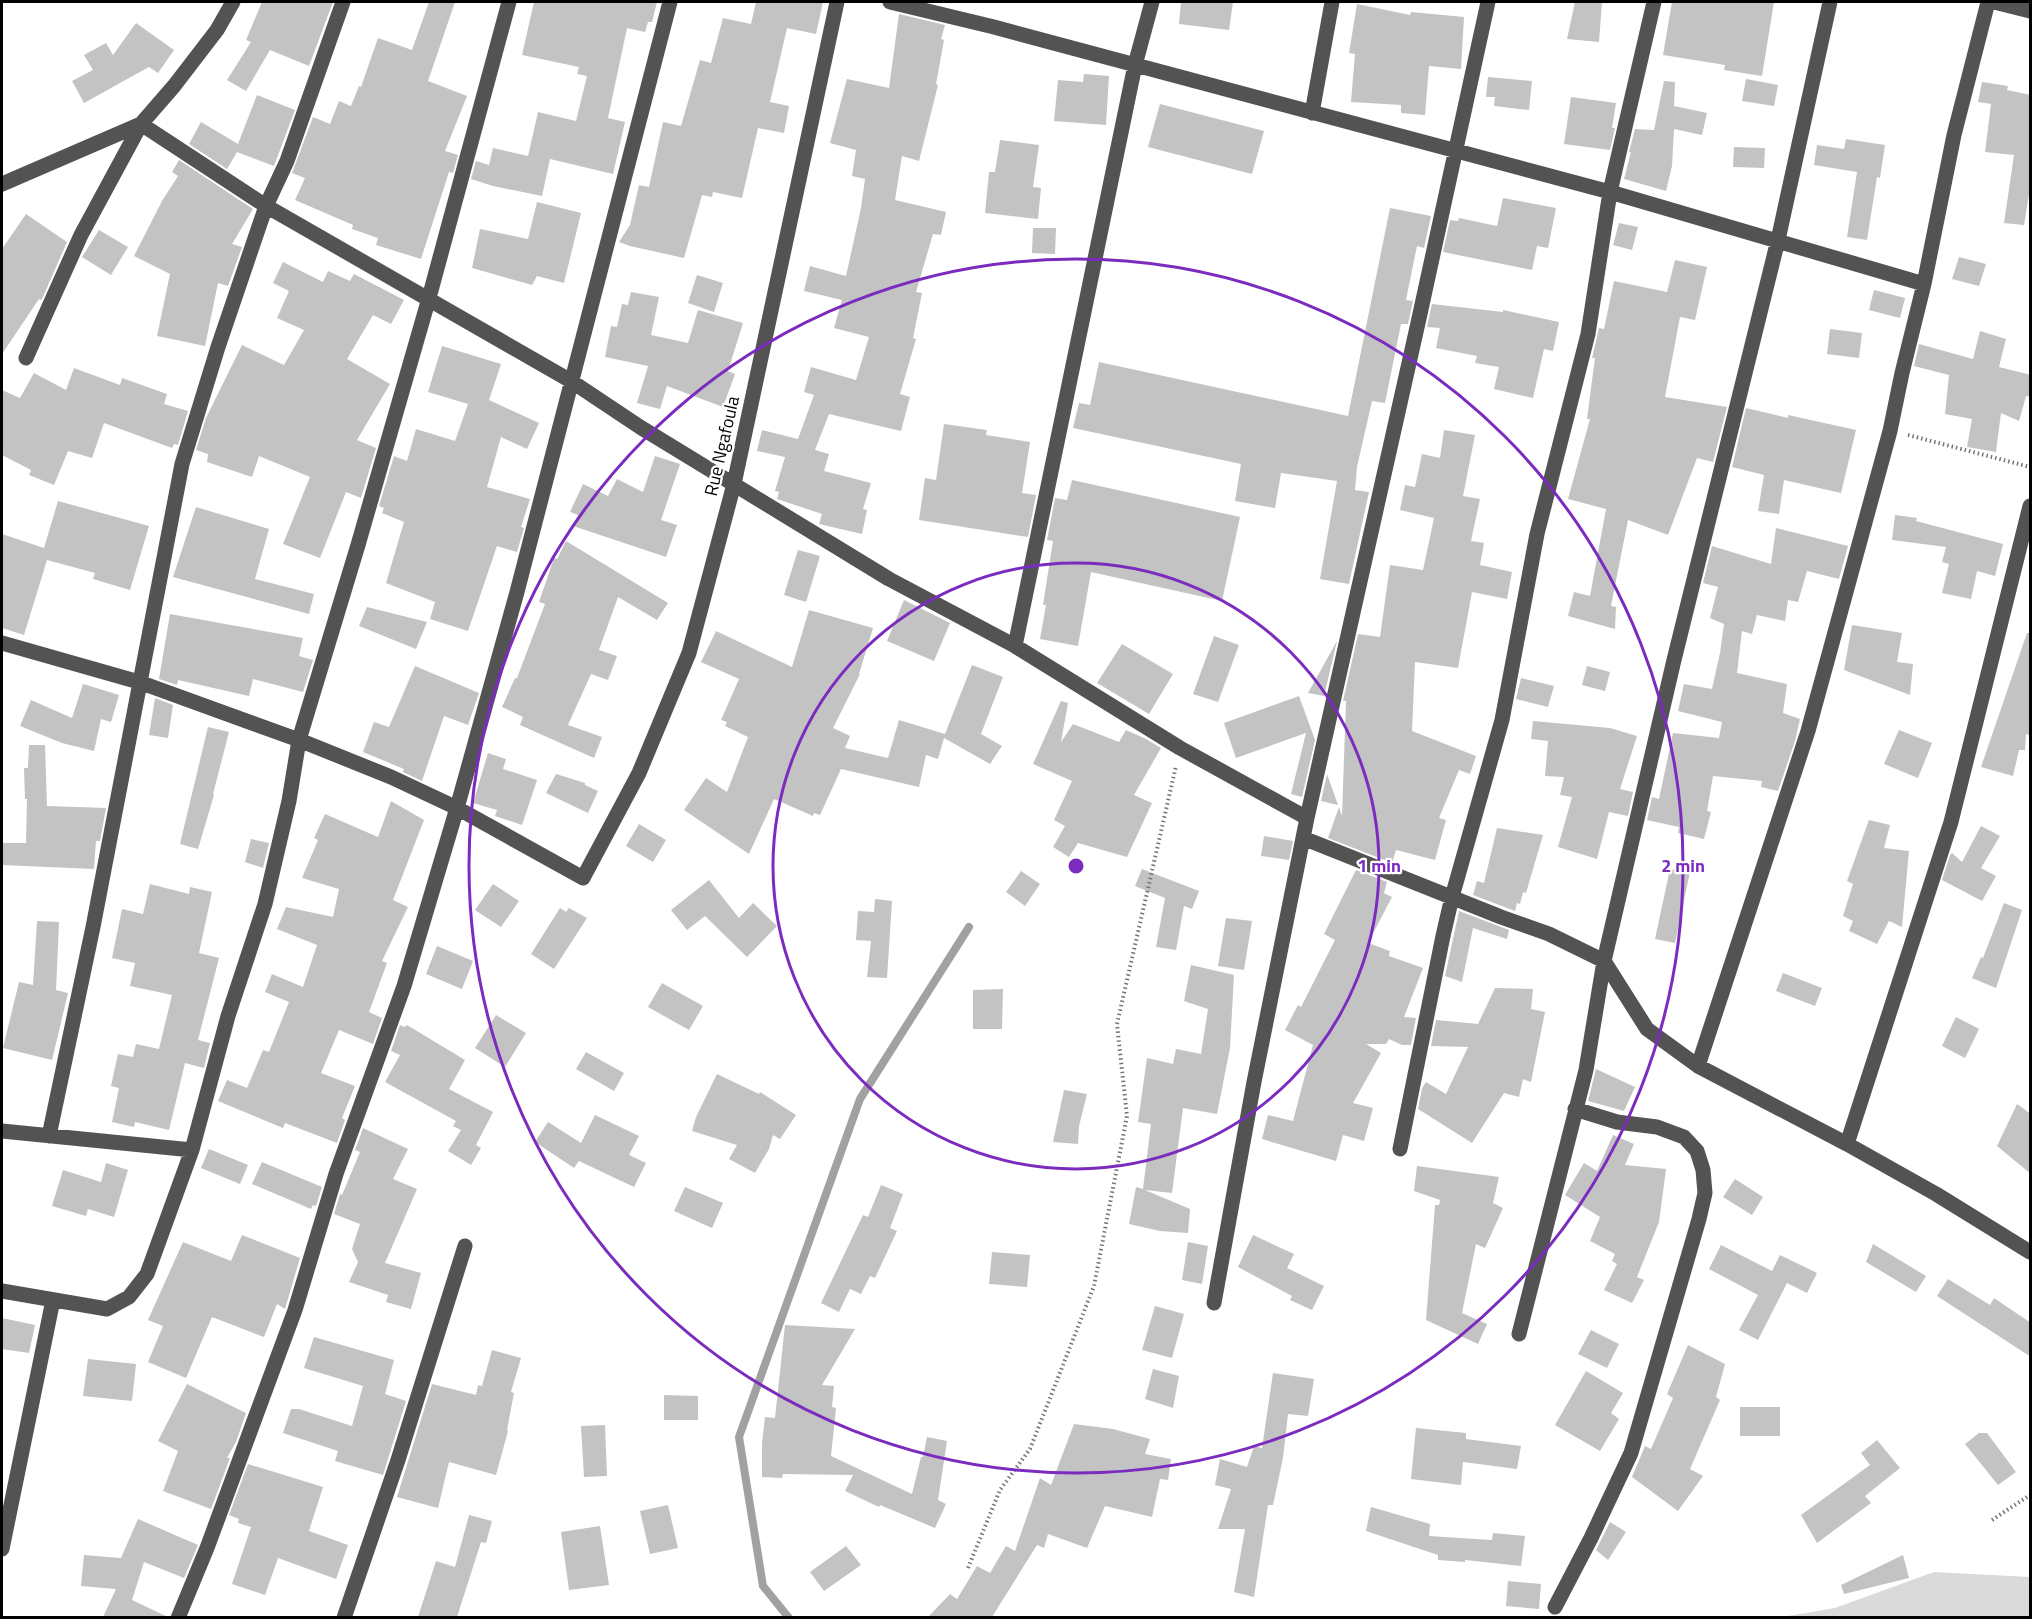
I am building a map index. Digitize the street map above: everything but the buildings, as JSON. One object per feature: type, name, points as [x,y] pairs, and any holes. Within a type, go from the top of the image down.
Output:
[{"type":"street","points":[[27,358],[81,235],[141,124],[174,87],[217,30],[233,2]]},
{"type":"street","points":[[50,1136],[93,927],[182,464],[218,347],[266,206],[287,161],[343,2]]},
{"type":"street","points":[[2,1292],[107,1309],[129,1297],[147,1274],[192,1150],[228,1016],[265,904],[290,801],[299,740],[429,298],[509,2]]},
{"type":"street","points":[[178,1617],[207,1548],[295,1310],[336,1174],[404,986],[457,808],[517,592],[670,2]]},
{"type":"street","name":"Rue Ngafoula","points":[[457,808],[582,878],[639,773],[688,653],[734,484],[837,2]]},
{"type":"street","points":[[890,2],[1610,192],[1924,284]]},
{"type":"street","points":[[1015,646],[1135,65],[1152,2]]},
{"type":"street","points":[[1312,113],[1332,2]]},
{"type":"street","points":[[1214,1303],[1254,1082],[1307,818],[1488,2]]},
{"type":"street","points":[[1400,1149],[1452,897],[1502,720],[1537,534],[1588,334],[1610,192],[1654,2]]},
{"type":"street","points":[[1519,1334],[1586,1070],[1604,961],[1674,660],[1778,240],[1830,2]]},
{"type":"street","points":[[1698,1066],[1808,731],[1890,430],[1924,284],[1954,135],[1988,2]]},
{"type":"street","points":[[1994,2],[2031,11]]},
{"type":"street","points":[[2,184],[141,124]]},
{"type":"street","points":[[141,124],[266,206],[571,381],[640,427],[889,579],[1015,646],[1180,748],[1307,818]]},
{"type":"street","points":[[1847,1144],[1951,822],[2031,506]]},
{"type":"street","points":[[2,643],[140,682],[299,740],[391,777],[457,808]]},
{"type":"street","points":[[1303,838],[1550,934],[1604,961],[1647,1029],[1698,1066],[1847,1144],[1936,1194],[2031,1252]]},
{"type":"street","points":[[1556,1607],[1631,1453],[1705,1193],[1697,1151],[1684,1137],[1657,1127],[1617,1122],[1575,1109]]},
{"type":"street","points":[[2,1131],[192,1150]]},
{"type":"street","points":[[344,1617],[398,1460],[465,1246]]},
{"type":"street","points":[[2,1549],[53,1300]]},
{"type":"path","points":[[1890,430],[2031,467]]},
{"type":"path","points":[[968,1568],[1000,1490],[1030,1449],[1094,1286],[1127,1116],[1117,1024],[1180,748]]},
{"type":"path","points":[[1992,1520],[2031,1495]]},
{"type":"shaded area","points":[[1934,1572],[2030,1577],[2030,1617],[1782,1617],[1835,1608]]},
{"type":"waterway","points":[[789,1618],[763,1586],[739,1437],[860,1099],[969,927]]}]
